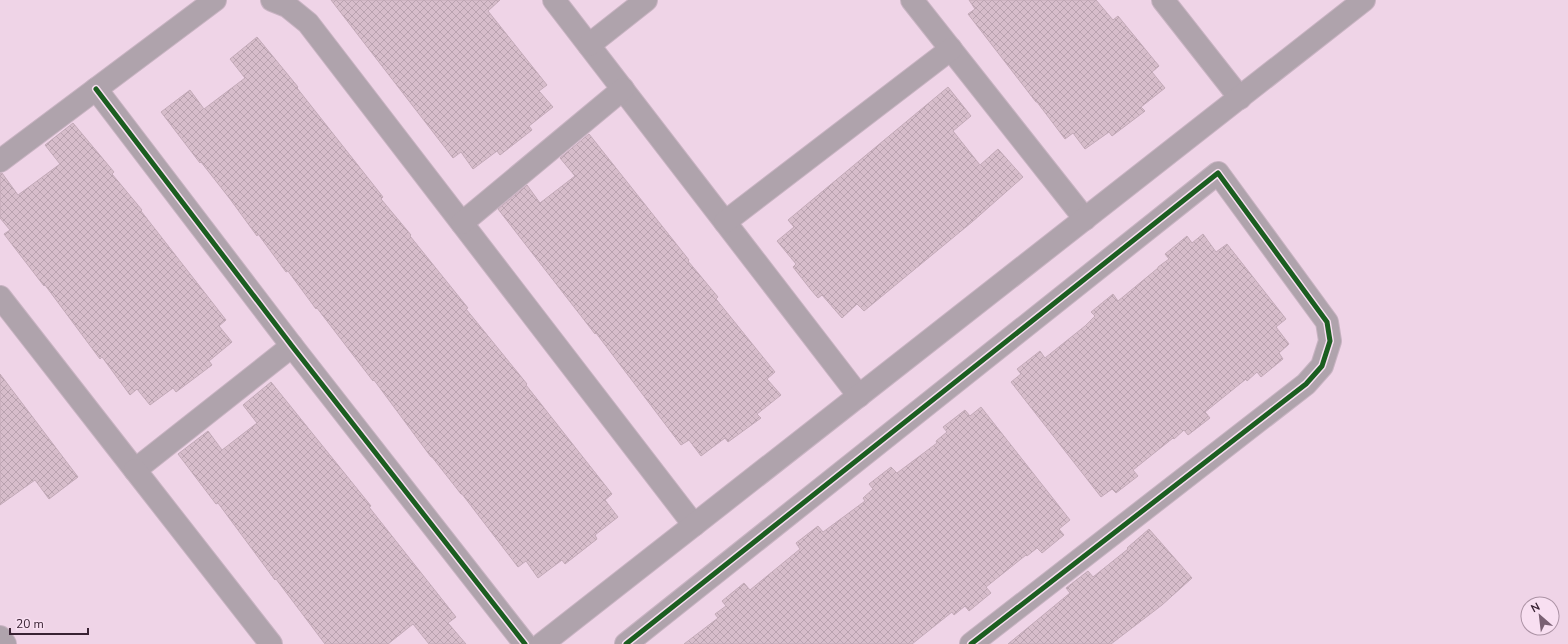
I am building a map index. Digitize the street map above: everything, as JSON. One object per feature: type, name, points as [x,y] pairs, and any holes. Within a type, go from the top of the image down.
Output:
[{"type":"street","points":[[0,161],[215,0]]},
{"type":"street","points":[[272,0],[287,6],[308,23],[694,525]]},
{"type":"street","points":[[554,0],[859,396]]},
{"type":"street","points":[[589,45],[646,0]]},
{"type":"street","points":[[912,0],[1085,218]]},
{"type":"street","points":[[1164,0],[1240,98]]},
{"type":"street","points":[[542,644],[1364,0]]},
{"type":"street","points":[[725,222],[951,49]]},
{"type":"street","points":[[96,89],[292,346],[525,644]]},
{"type":"street","points":[[462,223],[623,90]]},
{"type":"street","points":[[626,644],[1218,173],[1327,322],[1330,341],[1322,366],[1306,384],[971,644]]},
{"type":"street","points":[[0,298],[271,644]]},
{"type":"street","points":[[135,470],[292,346]]},
{"type":"street","points":[[0,637],[5,644]]},
{"type":"building","points":[[331,0],[500,0],[488,11],[547,85],[539,91],[553,107],[529,126],[532,130],[500,155],[497,151],[473,169],[461,152],[453,158]]},
{"type":"building","points":[[969,0],[1096,0],[1113,20],[1118,16],[1159,66],[1152,72],[1165,88],[1141,107],[1145,111],[1112,136],[1109,132],[1085,149],[1073,133],[1065,139],[1036,102],[968,14],[975,9]]},
{"type":"building","points":[[257,37],[298,87],[297,88],[383,197],[381,199],[468,308],[466,309],[527,384],[526,385],[612,494],[605,500],[618,517],[595,535],[597,539],[565,564],[562,560],[538,578],[526,561],[518,567],[462,494],[431,457],[374,380],[373,381],[317,308],[316,309],[288,271],[286,272],[258,234],[257,236],[230,199],[161,112],[190,90],[204,109],[245,78],[230,59]]},
{"type":"building","points":[[948,87],[971,116],[953,131],[980,165],[998,149],[1023,177],[972,222],[864,311],[857,304],[842,318],[822,295],[818,298],[811,290],[793,267],[796,264],[777,241],[794,227],[788,220]]},
{"type":"building","points":[[73,123],[114,172],[112,174],[142,210],[141,211],[226,320],[219,326],[232,342],[209,361],[212,365],[176,392],[173,388],[150,405],[137,389],[130,395],[102,357],[100,359],[45,285],[44,286],[4,234],[10,230],[0,218],[0,173],[2,173],[18,195],[60,164],[45,145]]},
{"type":"building","points":[[589,134],[718,297],[716,299],[775,372],[767,379],[781,395],[757,414],[761,418],[728,442],[725,438],[701,456],[689,440],[681,445],[596,333],[595,334],[498,209],[527,185],[540,203],[575,176],[560,158]]},
{"type":"building","points":[[1203,234],[1216,252],[1227,244],[1286,319],[1276,327],[1289,344],[1279,353],[1283,359],[1261,377],[1257,372],[1247,381],[1246,379],[1205,412],[1210,418],[1188,435],[1184,430],[1174,439],[1173,438],[1133,470],[1138,476],[1116,493],[1112,489],[1101,497],[1011,382],[1021,374],[1017,369],[1040,351],[1045,358],[1085,326],[1095,316],[1091,312],[1113,294],[1118,301],[1169,259],[1165,254],[1187,236],[1192,243]]},
{"type":"building","points":[[0,374],[78,477],[49,499],[35,480],[0,505]]},
{"type":"building","points":[[271,382],[371,506],[369,507],[456,617],[448,623],[466,644],[429,644],[413,624],[388,644],[325,644],[218,503],[216,504],[178,454],[208,431],[222,450],[257,423],[243,405]]},
{"type":"building","points":[[981,407],[1070,520],[1059,529],[1064,535],[1042,553],[1037,548],[1027,556],[1026,555],[986,587],[991,593],[969,611],[965,606],[954,615],[952,612],[912,644],[684,644],[718,618],[715,614],[726,606],[722,601],[744,583],[750,590],[800,549],[796,543],[818,526],[823,532],[865,501],[863,498],[873,489],[869,484],[891,467],[897,473],[937,443],[936,441],[947,432],[943,427],[965,410],[970,416]]},
{"type":"building","points":[[1149,529],[1192,578],[1162,605],[1111,644],[1008,644],[1070,593],[1066,588],[1088,571],[1093,577],[1128,549],[1127,548]]},
{"type":"cycle path","points":[[96,89],[292,346],[525,644]]},
{"type":"cycle path","points":[[626,644],[1218,173],[1327,322],[1330,341],[1322,366],[1306,384],[971,644]]}]
